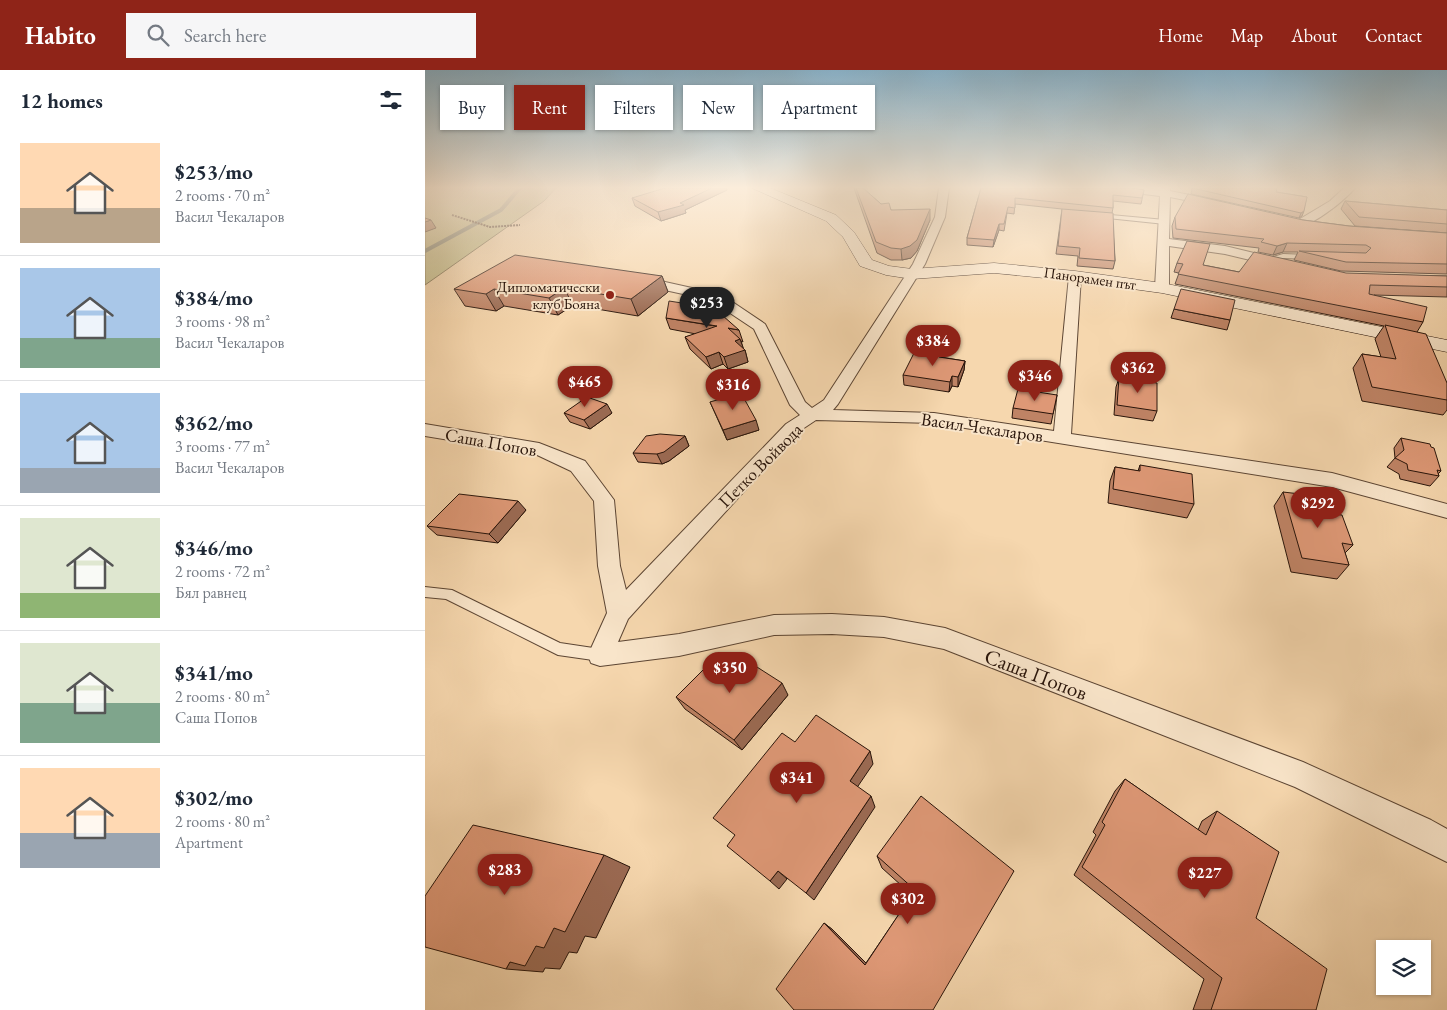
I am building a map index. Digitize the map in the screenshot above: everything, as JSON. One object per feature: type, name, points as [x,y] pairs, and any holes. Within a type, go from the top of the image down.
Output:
[{"type":"main road","name":"Панорамен път","points":[[847,232],[863,261],[869,265],[886,270],[912,274],[994,268],[1075,276],[1162,288],[1447,346]]},
{"type":"street","name":"Петко Войвода","points":[[600,655],[619,612],[792,428],[830,404],[919,264],[933,232]]},
{"type":"street","points":[[1162,288],[1165,232]]},
{"type":"street","points":[[1164,242],[1225,250],[1304,270]]},
{"type":"street","points":[[1061,438],[1075,276]]},
{"type":"street","points":[[621,278],[687,291],[726,304],[747,316],[760,327],[798,405],[811,415]]},
{"type":"street","name":"Васил Чекаларов","points":[[811,415],[934,418],[1332,480],[1447,511]]},
{"type":"street","name":"Саша Попов","points":[[425,430],[539,448],[578,466],[604,500],[609,566],[619,612]]},
{"type":"street","name":"Саша Попов","points":[[600,655],[679,645],[774,625],[832,624],[884,627],[945,640],[1303,776],[1420,831],[1447,846]]},
{"type":"lane","points":[[1266,260],[1283,256],[1322,257]]},
{"type":"lane","points":[[425,592],[448,594],[558,649],[600,655]]},
{"type":"shaded area","points":[[425,232],[500,232],[425,285]]},
{"type":"building","points":[[872,232],[920,232],[917,240],[910,246],[901,249],[891,248],[876,242]]},
{"type":"building","points":[[969,232],[997,232],[994,240],[967,238]]},
{"type":"building","points":[[1060,232],[1114,232],[1115,261],[1079,258],[1080,248],[1058,246]]},
{"type":"building","points":[[1201,232],[1447,233],[1447,264],[1346,262],[1299,251],[1366,253],[1371,248],[1366,245],[1287,243],[1277,246],[1261,242],[1264,239]]},
{"type":"building","points":[[1187,241],[1210,244],[1203,265],[1239,272],[1254,252],[1346,273],[1447,276],[1447,287],[1370,285],[1369,294],[1427,307],[1423,322],[1178,274],[1183,264],[1177,263]]},
{"type":"building","points":[[515,255],[662,276],[631,299],[564,288],[549,298],[494,289],[486,294],[454,289]]},
{"type":"building","points":[[1181,289],[1235,300],[1230,320],[1174,309]]},
{"type":"building","points":[[669,301],[714,308],[739,330],[728,328],[740,339],[735,341],[745,350],[724,357],[719,352],[706,357],[685,337],[717,326],[666,318]]},
{"type":"building","points":[[1385,325],[1426,334],[1447,383],[1447,400],[1372,387],[1362,354],[1396,359]]},
{"type":"building","points":[[915,351],[965,361],[958,377],[952,376],[950,382],[903,375]]},
{"type":"building","points":[[1119,378],[1157,383],[1157,411],[1117,405]]},
{"type":"building","points":[[1018,389],[1057,395],[1053,414],[1013,408]]},
{"type":"building","points":[[741,393],[756,420],[723,430],[710,402]]},
{"type":"building","points":[[587,397],[607,404],[584,420],[564,413]]},
{"type":"building","points":[[660,434],[685,436],[664,452],[657,454],[633,453],[646,436]]},
{"type":"building","points":[[1401,438],[1430,444],[1434,448],[1441,471],[1437,470],[1439,476],[1408,470],[1407,464],[1395,458],[1404,450]]},
{"type":"building","points":[[1140,465],[1192,474],[1194,504],[1113,489],[1115,467],[1140,471]]},
{"type":"building","points":[[1283,492],[1326,497],[1332,514],[1342,515],[1353,545],[1342,543],[1349,565],[1302,558]]},
{"type":"building","points":[[459,494],[518,501],[489,534],[427,526]]},
{"type":"building","points":[[735,653],[782,683],[734,740],[676,697],[711,662],[721,669]]},
{"type":"building","points":[[816,715],[870,751],[850,781],[871,796],[806,893],[778,871],[770,881],[727,846],[735,835],[713,818],[782,733],[795,742]]},
{"type":"building","points":[[1125,779],[1206,835],[1217,811],[1279,852],[1256,918],[1327,969],[1316,1010],[1211,1010],[1222,978],[1082,867],[1105,825],[1102,822]]},
{"type":"building","points":[[921,796],[1014,871],[933,1010],[794,1010],[776,989],[824,923],[865,965],[915,890],[877,856]]},
{"type":"building","points":[[473,825],[604,855],[565,932],[554,928],[544,948],[536,946],[525,966],[510,962],[506,969],[425,947],[425,896]]},
{"type":"waterway","points":[[425,251],[460,232]]},
{"type":"place","name":"Дипломатически клуб Бояна","points":[[610,295]]}]
